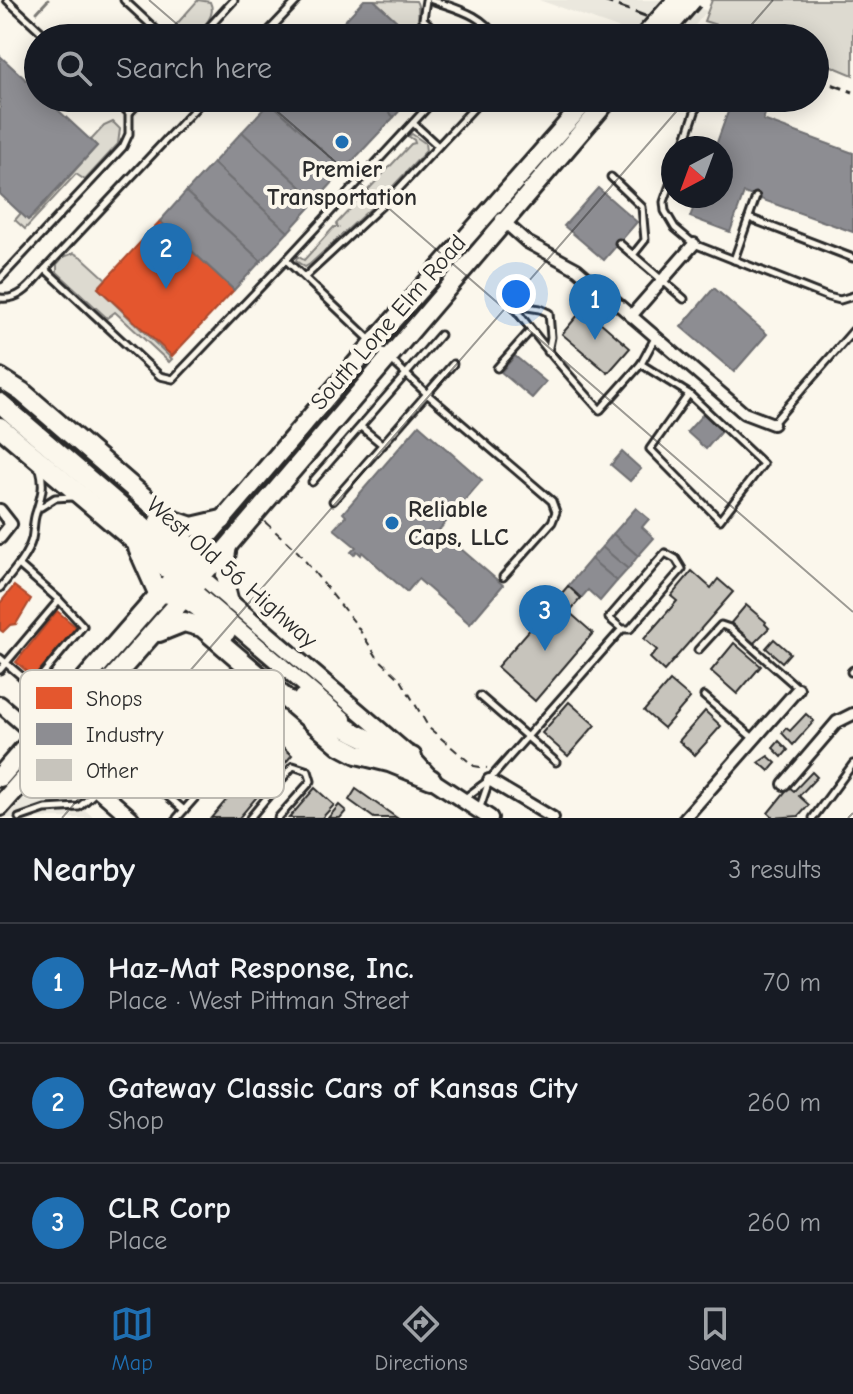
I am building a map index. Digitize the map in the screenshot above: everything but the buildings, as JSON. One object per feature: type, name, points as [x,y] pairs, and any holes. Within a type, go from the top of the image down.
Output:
[{"type":"highway","points":[[0,378],[22,392],[169,519],[192,527],[222,520]]},
{"type":"highway","points":[[0,390],[34,415],[186,564],[198,582],[281,670]]},
{"type":"highway","name":"West Old 56 Highway","points":[[0,403],[186,564],[198,582]]},
{"type":"highway","name":"West Old 56 Highway","points":[[0,427],[133,540],[186,564]]},
{"type":"highway","points":[[133,540],[158,593]]},
{"type":"highway","points":[[92,670],[186,564]]},
{"type":"highway","points":[[158,593],[172,593],[198,582]]},
{"type":"highway","points":[[122,670],[198,582]]},
{"type":"highway","points":[[153,635],[184,622],[202,627],[252,670]]},
{"type":"highway","points":[[284,674],[334,723],[412,757]]},
{"type":"highway","points":[[284,697],[340,745],[357,754],[389,762],[431,779]]},
{"type":"highway","points":[[0,777],[20,754]]},
{"type":"highway","points":[[2,810],[20,788]]},
{"type":"main road","points":[[655,24],[676,0]]},
{"type":"main road","points":[[672,24],[693,0]]},
{"type":"main road","name":"South Lone Elm Road","points":[[186,564],[374,342],[577,112]]},
{"type":"main road","name":"South Lone Elm Road","points":[[198,582],[598,112]]},
{"type":"main road","points":[[229,546],[224,575],[232,603]]},
{"type":"main road","name":"West Old 56 Highway","points":[[198,582],[232,603],[412,757],[431,779]]},
{"type":"main road","points":[[0,704],[20,721]]},
{"type":"main road","name":"West Old 56 Highway","points":[[381,745],[484,815]]},
{"type":"main road","points":[[108,798],[131,818]]},
{"type":"street","points":[[490,210],[527,242],[577,269],[744,413],[773,424]]},
{"type":"street","points":[[631,316],[694,244]]},
{"type":"street","points":[[0,510],[11,524],[0,538]]},
{"type":"street","points":[[685,818],[798,689]]},
{"type":"street","points":[[784,784],[837,722],[853,714]]},
{"type":"street","points":[[492,777],[553,818]]},
{"type":"lane","points":[[7,0],[33,24]]},
{"type":"lane","points":[[124,0],[150,24]]},
{"type":"lane","points":[[275,24],[298,0]]},
{"type":"lane","points":[[426,0],[423,19],[428,24]]},
{"type":"lane","points":[[432,0],[473,15],[486,24]]},
{"type":"lane","points":[[211,24],[232,1]]},
{"type":"lane","points":[[0,298],[18,296],[192,112]]},
{"type":"lane","points":[[45,269],[160,376],[169,380],[179,375],[423,112]]},
{"type":"lane","points":[[305,277],[382,205],[470,112]]},
{"type":"lane","points":[[687,136],[695,112]]},
{"type":"lane","points":[[0,279],[123,147],[129,134],[129,113]]},
{"type":"lane","points":[[413,123],[438,146]]},
{"type":"lane","points":[[611,177],[642,207],[645,240],[633,255]]},
{"type":"lane","points":[[734,260],[756,197]]},
{"type":"lane","points":[[665,208],[675,228],[694,244],[828,297],[840,300],[853,296]]},
{"type":"lane","points":[[749,218],[853,258]]},
{"type":"lane","points":[[619,243],[684,299]]},
{"type":"lane","points":[[286,260],[427,394],[555,505],[552,522],[503,577]]},
{"type":"lane","points":[[548,352],[551,337],[549,313],[528,305],[521,306],[517,311],[531,330],[548,352],[600,410],[641,364],[656,337]]},
{"type":"lane","points":[[497,368],[531,330]]},
{"type":"lane","points":[[773,424],[853,331]]},
{"type":"lane","points":[[312,482],[440,335]]},
{"type":"lane","points":[[333,501],[453,364]]},
{"type":"lane","points":[[641,364],[689,394],[763,464],[720,520],[650,449],[689,394]]},
{"type":"lane","points":[[361,427],[383,445]]},
{"type":"lane","points":[[0,588],[19,565],[31,542],[35,514],[41,503],[44,483],[32,456]]},
{"type":"lane","points":[[35,514],[55,498],[82,497]]},
{"type":"lane","points":[[461,799],[492,777],[622,629],[630,629],[682,569],[676,559],[665,553],[609,618],[622,629]]},
{"type":"lane","points":[[19,565],[83,626],[46,670]]},
{"type":"lane","points":[[0,670],[59,600]]},
{"type":"lane","points":[[698,650],[721,625],[730,628],[798,689]]},
{"type":"lane","points":[[0,658],[20,675]]},
{"type":"lane","points":[[480,696],[556,762]]},
{"type":"lane","points":[[704,696],[753,739]]},
{"type":"lane","points":[[813,818],[853,764]]},
{"type":"lane","points":[[278,818],[311,781],[308,771],[293,766],[284,777]]},
{"type":"lane","points":[[484,815],[492,777]]},
{"type":"lane","points":[[19,818],[45,809],[79,807],[96,798]]},
{"type":"lane","points":[[170,798],[184,810]]},
{"type":"lane","points":[[177,818],[195,798]]},
{"type":"lane","points":[[250,818],[267,798]]},
{"type":"path","points":[[262,520],[298,552],[355,623],[377,657],[401,680],[429,728],[474,766],[486,768],[492,777]]},
{"type":"shaded area","points":[[198,0],[210,2],[212,12],[206,24],[177,24]]},
{"type":"shaded area","points":[[374,0],[416,1],[420,24],[400,24]]},
{"type":"shaded area","points":[[539,0],[676,0],[707,11],[696,24],[607,24]]},
{"type":"shaded area","points":[[712,0],[853,0],[853,75],[829,65],[829,24],[713,24],[704,21]]},
{"type":"shaded area","points":[[113,122],[120,129],[118,144],[85,180],[76,174],[25,229],[15,220],[21,213],[28,220],[34,216],[97,146],[91,140],[104,126]]},
{"type":"shaded area","points":[[412,134],[425,143],[426,151],[382,198],[310,264],[305,267],[296,261],[297,256],[304,260],[334,227],[338,227],[336,224],[415,143],[408,136]]},
{"type":"shaded area","points":[[74,253],[106,279],[98,288],[172,359],[169,362],[115,312],[107,318],[57,272],[57,264],[63,257]]},
{"type":"shaded area","points":[[23,798],[71,798],[94,818],[6,818]]},
{"type":"waterway","points":[[37,12],[48,0]]},
{"type":"railway","points":[[601,0],[667,24]]},
{"type":"railway","points":[[829,83],[853,92]]},
{"type":"place","name":"Premier Transportation","points":[[342,142]]},
{"type":"place","name":"Gateway Classic Cars of Kansas City","points":[[166,289]]},
{"type":"place","name":"Haz-Mat Response, Inc.","points":[[595,340]]},
{"type":"place","name":"Reliable Caps, LLC","points":[[392,523]]},
{"type":"place","name":"CLR Corp","points":[[545,651]]}]
